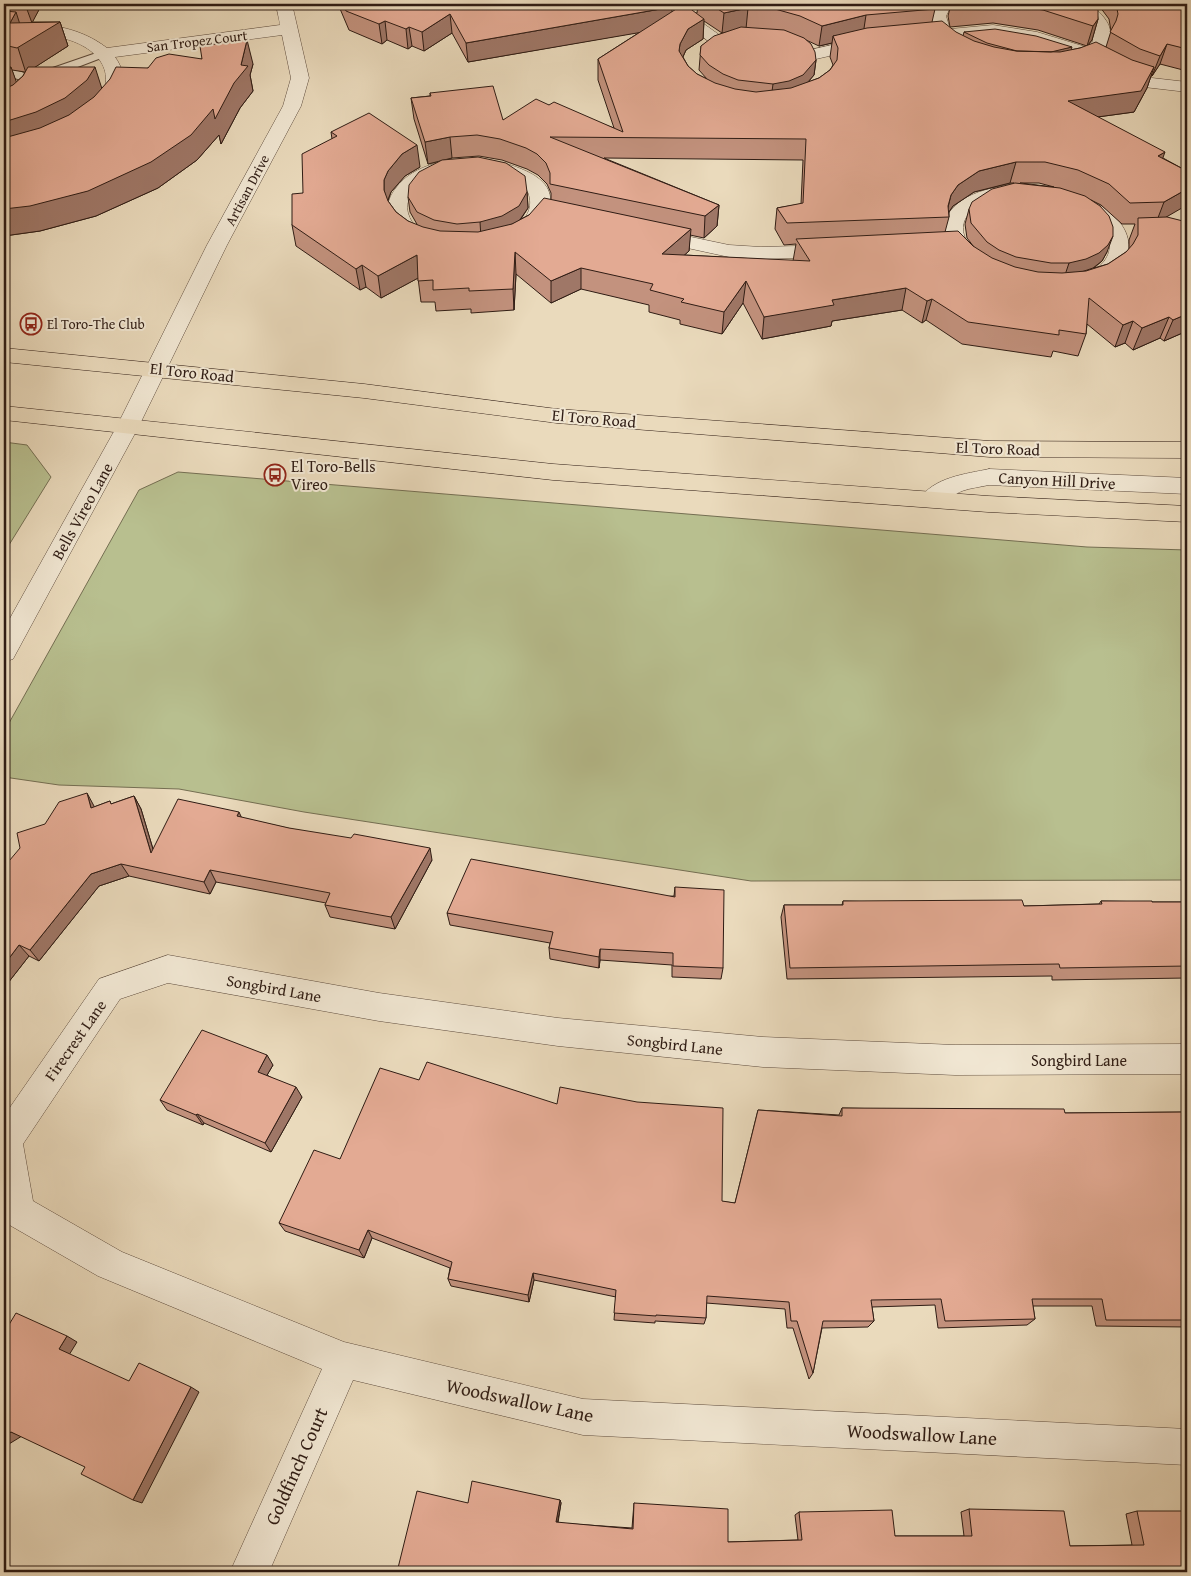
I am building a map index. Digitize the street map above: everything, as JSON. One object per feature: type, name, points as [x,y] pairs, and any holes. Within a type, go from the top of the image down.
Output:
[{"type":"main road","name":"El Toro Road","points":[[4,355],[364,391],[576,417],[990,449],[1187,450]]},
{"type":"main road","points":[[4,414],[553,472],[931,500],[1187,514]]},
{"type":"street","name":"Artisan Drive","points":[[158,369],[217,245],[292,106],[300,78],[284,4]]},
{"type":"street","points":[[666,4],[724,38],[701,47]]},
{"type":"street","points":[[944,4],[938,16],[943,35],[970,54]]},
{"type":"street","points":[[1057,65],[1073,62],[1091,54],[1102,42],[1103,29],[1095,15],[1080,4]]},
{"type":"street","points":[[4,29],[39,29],[66,34],[88,42],[105,53],[116,72],[114,93],[99,115]]},
{"type":"street","name":"San Tropez Court","points":[[105,53],[289,29]]},
{"type":"street","points":[[908,38],[993,30],[1037,37],[1091,54],[1126,75],[1150,83],[1187,87]]},
{"type":"street","points":[[816,54],[863,42],[881,40]]},
{"type":"street","points":[[801,45],[816,54],[825,71]]},
{"type":"street","points":[[478,164],[500,167],[519,174],[533,185],[549,213],[515,236],[502,241],[471,247],[446,246],[424,240],[408,230],[398,218],[397,204],[403,190],[416,179],[428,173],[456,165],[478,164]]},
{"type":"street","points":[[1011,190],[1054,194],[1085,205],[1125,232],[1114,264],[1100,277],[1076,285],[1049,287],[1020,283],[992,274],[948,245],[958,215],[970,203],[988,194],[1011,190]]},
{"type":"street","points":[[634,231],[729,250],[805,253],[853,250]]},
{"type":"street","name":"Bells Vireo Lane","points":[[4,652],[158,369]]},
{"type":"street","name":"Canyon Hill Drive","points":[[931,500],[955,486],[989,477],[1187,486]]},
{"type":"street","name":"Songbird Lane","points":[[168,969],[379,1007],[558,1032],[763,1052],[955,1060],[1187,1059]]},
{"type":"street","name":"Firecrest Lane","points":[[6,1141],[110,989],[168,969]]},
{"type":"street","name":"Woodswallow Lane","points":[[6,1141],[18,1211],[110,1264],[344,1360],[583,1417],[1187,1447]]},
{"type":"street","name":"Goldfinch Court","points":[[249,1572],[344,1360]]},
{"type":"lane","points":[[29,81],[105,53]]},
{"type":"lane","points":[[4,72],[22,76],[29,81],[31,88],[30,95],[23,102],[4,112]]},
{"type":"green space","points":[[4,442],[27,445],[51,477],[4,553]]},
{"type":"green space","points":[[178,472],[1087,547],[1187,550],[1187,880],[751,881],[304,812],[179,789],[59,785],[4,777],[4,732],[139,490]]},
{"type":"building","points":[[343,4],[669,4],[672,7],[466,43],[450,14],[422,32],[409,27],[406,29],[385,21],[379,24],[346,11]]},
{"type":"building","points":[[684,4],[704,19],[688,29],[680,44],[679,51],[688,66],[697,74],[715,83],[735,89],[756,92],[791,88],[819,78],[830,70],[837,60],[838,48],[833,36],[867,28],[942,21],[956,32],[974,41],[1016,51],[1060,52],[1096,42],[1132,60],[1154,67],[1141,91],[1068,101],[1165,152],[1158,156],[1185,170],[1181,172],[1187,175],[1187,189],[1164,202],[1130,203],[1109,184],[1078,170],[1045,162],[1016,162],[979,171],[958,185],[951,195],[948,206],[949,217],[787,223],[777,208],[803,203],[806,139],[550,137],[719,205],[705,216],[550,184],[550,173],[546,163],[537,154],[500,139],[477,135],[450,137],[425,142],[411,98],[431,96],[430,93],[493,86],[503,120],[536,99],[549,105],[554,102],[623,132],[598,59]]},
{"type":"building","points":[[710,4],[934,4],[935,9],[866,15],[822,26],[800,16],[775,9],[748,8],[724,13]]},
{"type":"building","points":[[954,4],[991,4],[955,7]]},
{"type":"building","points":[[1002,4],[1094,4],[1098,8],[1098,19],[1093,26],[1043,10]]},
{"type":"building","points":[[1116,4],[1187,4],[1187,49],[1167,44],[1160,56],[1140,49],[1110,32],[1118,14]]},
{"type":"building","points":[[4,11],[16,12],[10,23],[60,22],[17,48],[4,45]]},
{"type":"building","points":[[741,27],[784,30],[804,38],[811,44],[816,60],[803,75],[789,81],[773,84],[738,80],[723,74],[709,65],[700,55],[701,46],[714,36]]},
{"type":"building","points":[[995,29],[1036,36],[1072,47],[1051,52],[1017,51],[987,43],[964,32]]},
{"type":"building","points":[[247,40],[241,65],[248,66],[234,83],[215,119],[213,109],[191,135],[151,162],[88,191],[30,206],[4,209],[4,138],[40,128],[69,115],[94,97],[110,79],[116,67],[148,68],[156,58],[169,54],[202,59],[200,46]]},
{"type":"building","points":[[4,67],[11,67],[4,75]]},
{"type":"building","points":[[28,67],[95,67],[87,80],[65,98],[36,112],[4,122],[4,89],[13,85],[23,76]]},
{"type":"building","points":[[369,113],[417,145],[402,154],[388,171],[384,180],[384,190],[388,201],[396,212],[408,221],[423,227],[440,231],[478,232],[512,224],[529,215],[544,198],[691,229],[662,254],[810,261],[796,239],[958,231],[973,246],[992,258],[1015,267],[1038,272],[1062,273],[1086,271],[1108,264],[1126,252],[1133,244],[1138,235],[1138,218],[1167,217],[1187,222],[1187,314],[1173,320],[1169,317],[1142,328],[1133,321],[1123,325],[1089,298],[1086,334],[1059,330],[1059,335],[968,322],[932,299],[927,301],[906,288],[832,300],[834,305],[764,317],[746,281],[724,312],[681,302],[684,299],[650,290],[653,284],[581,268],[551,281],[515,252],[513,289],[469,291],[469,288],[433,290],[433,280],[418,281],[417,255],[378,276],[362,265],[356,269],[292,225],[292,194],[303,193],[302,154],[337,136],[331,132]]},
{"type":"building","points":[[478,157],[506,163],[525,176],[527,192],[519,206],[502,216],[480,222],[457,224],[434,220],[417,212],[408,197],[409,185],[419,172],[442,160]]},
{"type":"building","points":[[1015,183],[1060,188],[1085,196],[1100,206],[1109,216],[1113,227],[1113,236],[1108,245],[1099,253],[1086,259],[1069,263],[1051,263],[1016,257],[999,250],[987,242],[971,223],[969,209],[972,202],[992,189]]},
{"type":"building","points":[[87,793],[91,808],[110,801],[111,804],[134,796],[151,853],[178,799],[239,812],[237,816],[289,828],[351,838],[354,834],[430,848],[391,917],[325,905],[330,893],[210,870],[204,882],[121,864],[91,874],[30,950],[19,945],[4,965],[4,867],[20,848],[17,833],[45,824],[59,802]]},
{"type":"building","points":[[471,859],[675,897],[675,887],[724,890],[723,968],[673,966],[673,953],[600,949],[599,957],[549,948],[553,932],[447,913]]},
{"type":"building","points":[[1022,900],[1024,906],[1102,904],[1101,901],[1187,902],[1187,966],[1060,968],[1059,964],[790,968],[784,905],[843,905],[843,901]]},
{"type":"building","points":[[202,1030],[267,1055],[258,1072],[296,1087],[265,1143],[160,1100]]},
{"type":"building","points":[[427,1062],[557,1104],[560,1087],[637,1102],[723,1108],[722,1201],[735,1203],[758,1110],[842,1116],[842,1108],[1064,1109],[1065,1113],[1187,1112],[1187,1320],[1106,1320],[1102,1299],[1032,1299],[1035,1319],[945,1321],[941,1299],[871,1300],[874,1321],[823,1321],[813,1373],[797,1321],[791,1321],[789,1302],[707,1296],[706,1318],[614,1313],[616,1290],[533,1273],[528,1295],[448,1279],[452,1262],[368,1230],[359,1250],[279,1223],[314,1150],[340,1159],[380,1068],[419,1080]]},
{"type":"building","points":[[16,1313],[67,1336],[59,1349],[129,1381],[139,1363],[191,1387],[133,1500],[81,1474],[85,1467],[11,1432],[4,1436],[4,1333]]},
{"type":"building","points":[[472,1481],[560,1500],[556,1522],[633,1529],[634,1503],[728,1509],[728,1542],[802,1540],[799,1512],[892,1510],[895,1536],[972,1536],[969,1509],[1064,1511],[1070,1546],[1144,1545],[1137,1511],[1187,1511],[1187,1572],[397,1572],[417,1491],[468,1503]]},
{"type":"place","name":"El Toro-The Club","points":[[31,324]]},
{"type":"place","name":"El Toro-Bells Vireo","points":[[275,475]]}]
